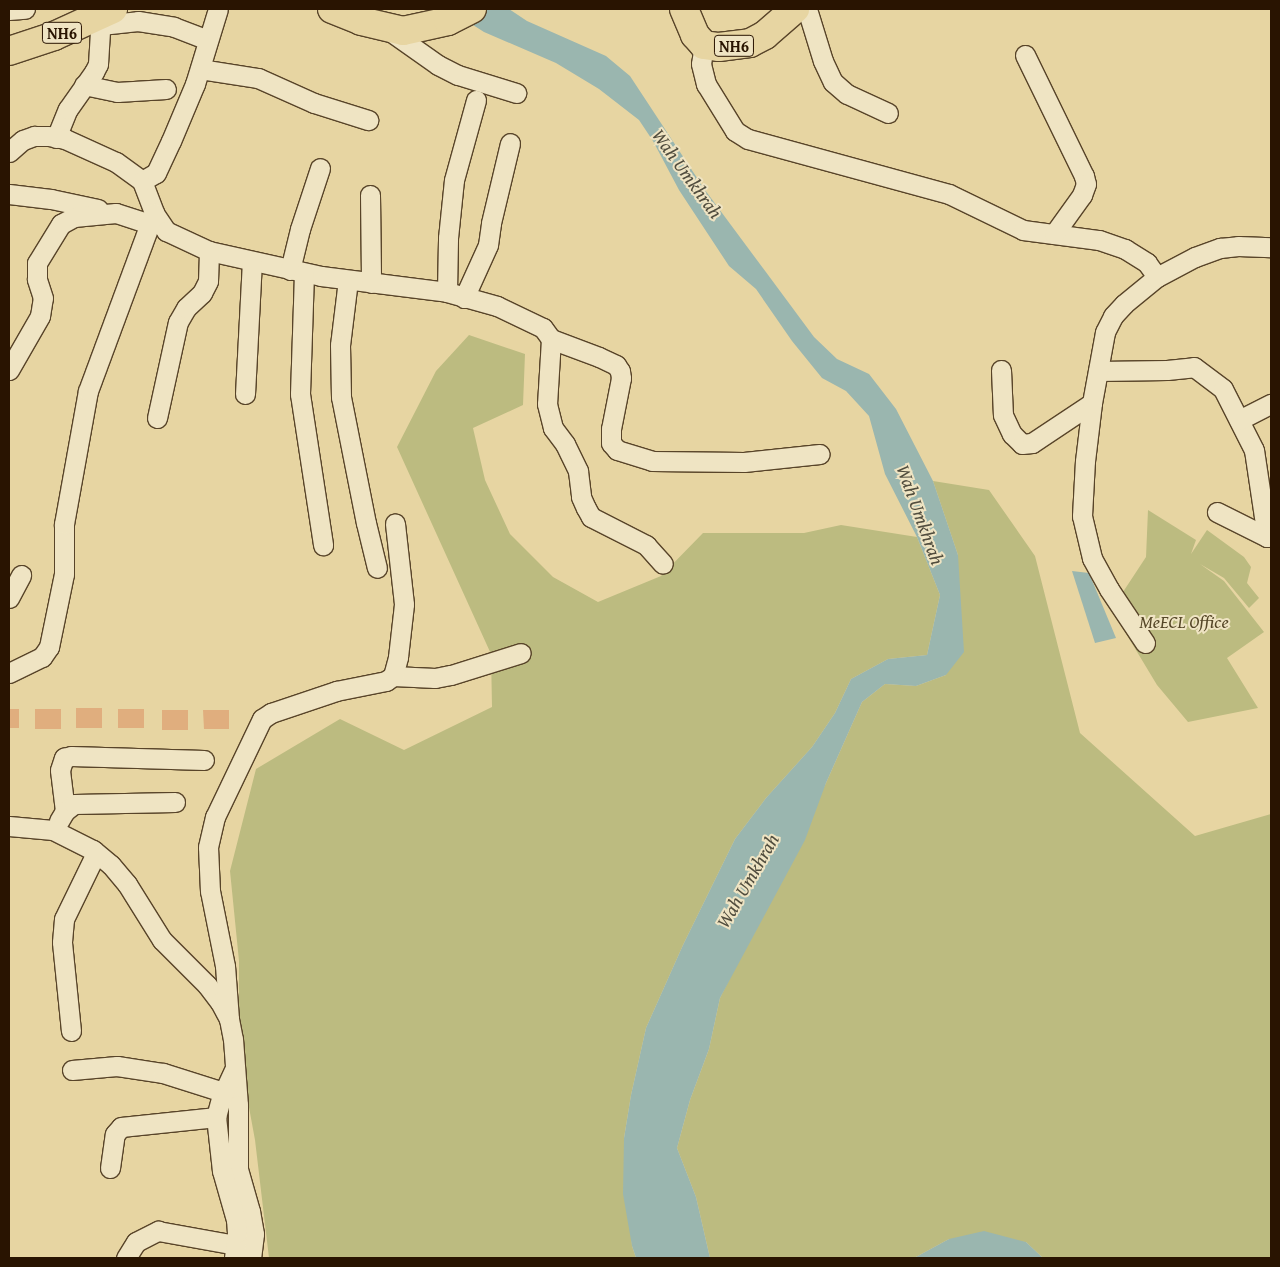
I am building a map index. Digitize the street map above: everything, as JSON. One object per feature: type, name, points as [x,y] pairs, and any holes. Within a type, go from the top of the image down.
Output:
[{"type":"highway","points":[[332,9],[386,28],[404,30],[448,21],[472,9]]},
{"type":"highway","name":"NH6","points":[[684,9],[695,35],[704,45],[732,47],[750,43],[765,35],[796,9]]},
{"type":"highway","name":"NH6","points":[[9,51],[105,16]]},
{"type":"street","points":[[9,10],[25,9]]},
{"type":"street","points":[[142,181],[156,173],[192,94],[218,9]]},
{"type":"street","points":[[808,9],[823,61],[833,82],[847,94],[888,113]]},
{"type":"street","points":[[56,138],[68,108],[98,64],[105,16],[174,28],[208,40]]},
{"type":"street","points":[[386,28],[422,55],[452,72],[516,92]]},
{"type":"street","points":[[704,45],[700,64],[706,84],[734,131],[767,146],[949,194],[1023,230],[1099,240],[1126,249],[1147,262],[1158,277]]},
{"type":"street","points":[[1024,55],[1084,176],[1086,184],[1082,195],[1054,234]]},
{"type":"street","points":[[200,70],[258,78],[314,103],[368,120]]},
{"type":"street","points":[[84,85],[117,92],[166,89]]},
{"type":"street","points":[[456,295],[448,238],[454,180],[476,100]]},
{"type":"street","points":[[9,152],[23,140],[34,136],[56,138],[65,139],[116,162],[142,181],[152,219],[88,392],[64,524],[62,541],[64,574],[49,647],[42,657],[9,673]]},
{"type":"street","points":[[456,295],[488,245],[491,223],[510,143]]},
{"type":"street","points":[[320,168],[300,229],[297,271],[300,394],[323,545]]},
{"type":"street","points":[[9,194],[51,199],[113,213],[152,219],[166,231],[209,251],[252,262],[348,280],[456,295],[497,306],[543,328],[551,339],[616,365],[620,371],[621,378],[611,429],[611,443],[616,450],[652,460],[744,462],[820,454]]},
{"type":"street","points":[[370,195],[371,283]]},
{"type":"street","points":[[9,370],[40,316],[43,298],[37,279],[37,263],[61,224],[74,217],[113,213]]},
{"type":"street","points":[[1146,643],[1109,589],[1092,558],[1082,516],[1085,461],[1092,403],[1100,349],[1105,332],[1114,316],[1124,304],[1158,277],[1195,258],[1220,248],[1238,246],[1271,247]]},
{"type":"street","points":[[156,418],[178,322],[186,308],[202,293],[208,281],[209,251]]},
{"type":"street","points":[[245,394],[252,262]]},
{"type":"street","points":[[348,280],[340,345],[341,397],[377,568]]},
{"type":"street","points":[[551,339],[548,404],[553,428],[565,444],[578,471],[582,497],[586,508],[591,517],[646,545],[663,564]]},
{"type":"street","points":[[1098,371],[1138,371],[1194,367],[1223,389],[1254,450],[1269,544]]},
{"type":"street","points":[[1001,370],[1003,415],[1012,434],[1022,444],[1032,443],[1092,403]]},
{"type":"street","points":[[1239,420],[1271,404]]},
{"type":"street","points":[[1217,512],[1269,544]]},
{"type":"street","points":[[251,1258],[252,1226],[238,1169],[236,1066],[229,1019],[225,966],[210,891],[208,847],[215,817],[257,727],[271,713],[336,691],[386,681],[393,676],[396,670],[404,604],[396,524]]},
{"type":"street","points":[[9,598],[20,575]]},
{"type":"street","points":[[393,676],[436,678],[521,653]]},
{"type":"street","points":[[65,811],[60,770],[64,758],[71,756],[204,760]]},
{"type":"street","points":[[53,830],[65,811],[74,804],[175,802]]},
{"type":"street","points":[[9,826],[53,830],[96,853],[111,865],[127,884],[162,940],[207,985],[229,1019]]},
{"type":"street","points":[[71,1031],[62,942],[64,920],[96,853]]},
{"type":"street","points":[[72,1070],[117,1066],[163,1073],[223,1092]]},
{"type":"street","points":[[126,1258],[136,1242],[158,1231],[235,1252],[236,1220],[222,1171],[216,1117],[223,1092],[236,1066]]},
{"type":"street","points":[[110,1168],[115,1134],[121,1127],[216,1117]]},
{"type":"green space","points":[[469,335],[525,354],[523,405],[473,428],[485,480],[510,534],[553,577],[598,602],[661,576],[703,533],[804,533],[841,525],[917,537],[940,595],[927,655],[888,659],[851,679],[835,713],[812,747],[766,798],[735,839],[683,945],[646,1028],[631,1095],[624,1138],[632,1246],[636,1258],[269,1258],[255,1140],[239,1053],[239,961],[230,871],[256,769],[340,719],[404,750],[492,707],[491,654],[397,447],[436,371]]},
{"type":"green space","points":[[933,481],[989,490],[1035,556],[1080,733],[1195,836],[1271,814],[1271,1258],[1043,1258],[1026,1242],[949,1239],[914,1258],[710,1258],[696,1197],[677,1148],[690,1100],[709,1049],[720,998],[826,783],[862,702],[885,684],[916,686],[946,675],[958,555]]},
{"type":"green space","name":"MeECL Office","points":[[1148,510],[1196,540],[1191,554],[1207,530],[1244,557],[1251,567],[1247,583],[1259,598],[1249,608],[1224,578],[1200,564],[1224,581],[1264,632],[1227,658],[1258,708],[1188,722],[1157,685],[1113,612],[1121,595],[1146,557]]},
{"type":"water","name":"Wah Umkhrah","points":[[448,9],[509,9],[527,21],[606,56],[630,76],[705,190],[814,337],[837,359],[869,374],[896,409],[933,481],[958,555],[964,652],[946,675],[916,686],[885,684],[862,702],[826,783],[805,840],[720,998],[709,1049],[690,1100],[677,1148],[696,1197],[710,1258],[636,1258],[632,1246],[623,1194],[624,1138],[631,1095],[646,1028],[683,945],[735,839],[766,798],[812,747],[835,713],[851,679],[888,659],[927,655],[940,595],[917,537],[885,474],[869,416],[846,391],[822,378],[792,341],[756,289],[729,266],[679,190],[653,141],[639,120],[599,89],[556,63],[484,32]]},
{"type":"water","points":[[1072,571],[1089,573],[1116,638],[1095,643]]},
{"type":"water","points":[[984,1231],[1026,1242],[1043,1258],[914,1258],[949,1239]]},
{"type":"building","points":[[76,708],[102,708],[102,728],[76,728]]},
{"type":"building","points":[[9,709],[19,709],[19,728],[9,728]]},
{"type":"building","points":[[35,709],[61,709],[61,729],[35,729]]},
{"type":"building","points":[[118,709],[144,709],[144,728],[118,728]]},
{"type":"building","points":[[162,710],[188,710],[188,730],[162,730]]},
{"type":"building","points":[[203,710],[229,710],[229,729],[204,729]]}]
